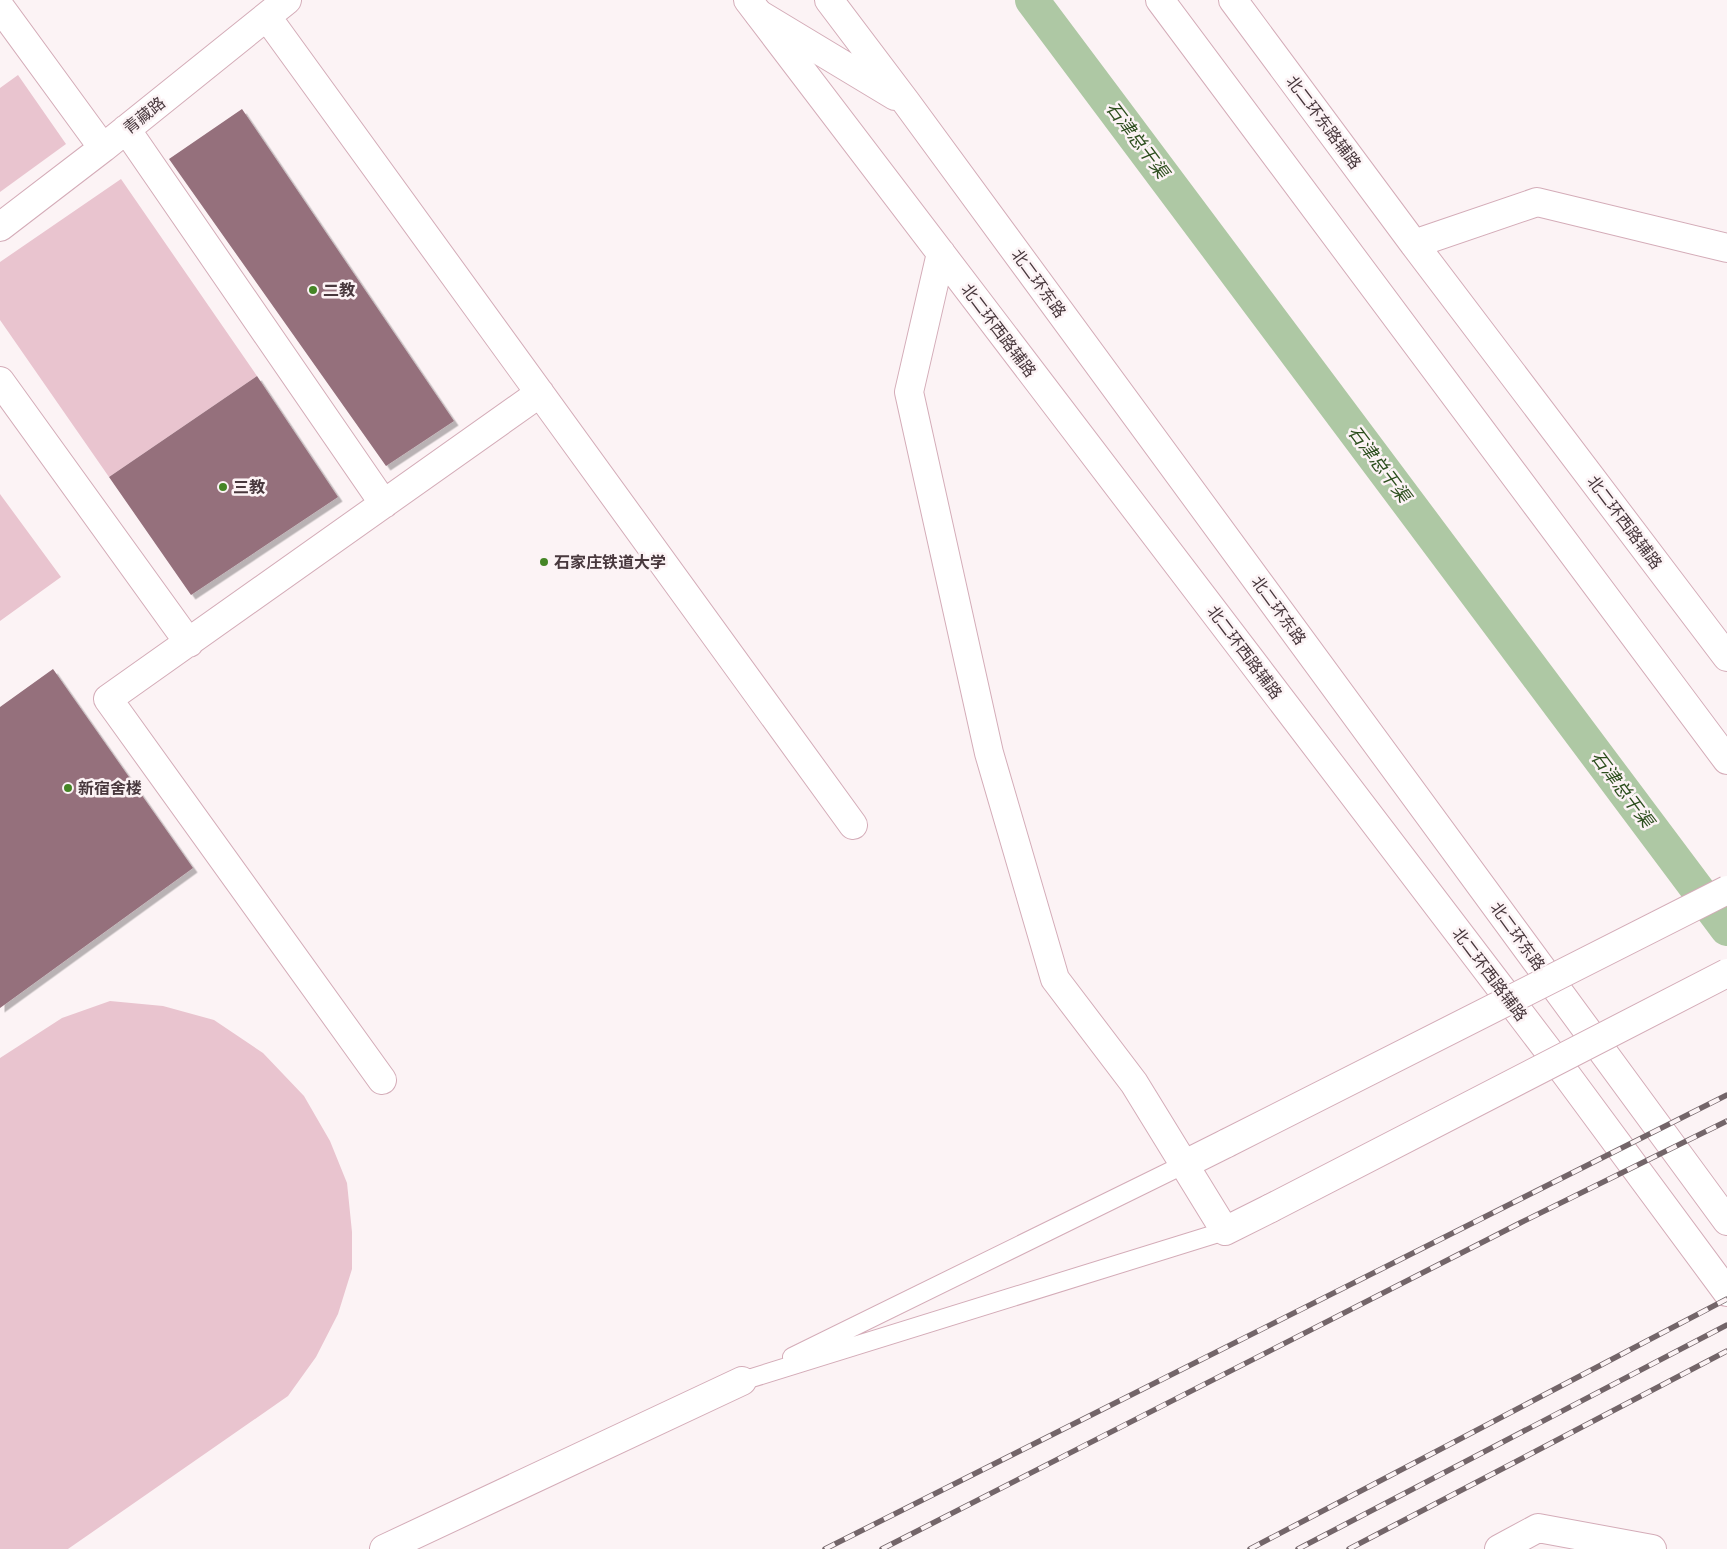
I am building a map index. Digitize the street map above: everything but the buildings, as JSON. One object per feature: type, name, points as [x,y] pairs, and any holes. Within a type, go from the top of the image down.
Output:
[{"type":"main road","name":"青藏路","points":[[0,227],[103,148],[287,0]]},
{"type":"main road","name":"北二环东路","points":[[829,0],[906,102],[1727,1221]]},
{"type":"main road","points":[[1160,0],[1727,760]]},
{"type":"main road","name":"北二环东路辅路","points":[[1233,0],[1414,244]]},
{"type":"main road","points":[[0,7],[103,148]]},
{"type":"main road","points":[[754,7],[906,102]]},
{"type":"main road","name":"北二环西路辅路","points":[[754,7],[1557,1062],[1727,1292]]},
{"type":"main road","points":[[266,17],[853,825]]},
{"type":"main road","points":[[126,129],[384,504]]},
{"type":"main road","points":[[1414,244],[1537,202],[1727,248]]},
{"type":"main road","name":"北二环西路辅路","points":[[1414,244],[1727,656]]},
{"type":"main road","points":[[941,252],[909,392],[989,753],[1055,979],[1134,1083],[1225,1231],[1727,973]]},
{"type":"main road","points":[[0,381],[189,643]]},
{"type":"main road","points":[[382,1080],[108,699],[540,393]]},
{"type":"main road","points":[[1183,1165],[1727,890]]},
{"type":"main road","points":[[384,1549],[742,1382]]},
{"type":"main road","points":[[1499,1549],[1538,1528],[1652,1549]]},
{"type":"lane","points":[[742,1382],[1183,1165]]},
{"type":"lane","points":[[742,1382],[1225,1231]]},
{"type":"shaded area","points":[[18,75],[66,144],[0,192],[0,88]]},
{"type":"shaded area","points":[[121,179],[257,376],[109,477],[0,320],[0,262]]},
{"type":"shaded area","points":[[0,494],[61,577],[0,621]]},
{"type":"shaded area","points":[[110,1001],[163,1006],[214,1020],[263,1053],[304,1096],[330,1141],[347,1183],[352,1232],[352,1269],[338,1314],[316,1357],[288,1396],[68,1549],[0,1549],[0,1058],[62,1018]]},
{"type":"waterway","name":"石津总干渠","points":[[1032,0],[1727,929]]},
{"type":"railway","points":[[825,1549],[1727,1095]]},
{"type":"railway","points":[[882,1549],[1520,1223],[1727,1121]]},
{"type":"railway","points":[[1250,1549],[1727,1299]]},
{"type":"railway","points":[[1298,1549],[1727,1325]]},
{"type":"railway","points":[[1349,1549],[1727,1351]]},
{"type":"place","name":"二教","points":[[313,290]]},
{"type":"place","name":"三教","points":[[223,487]]},
{"type":"place","name":"石家庄铁道大学","points":[[544,562]]},
{"type":"place","name":"新宿舍楼","points":[[68,788]]}]
